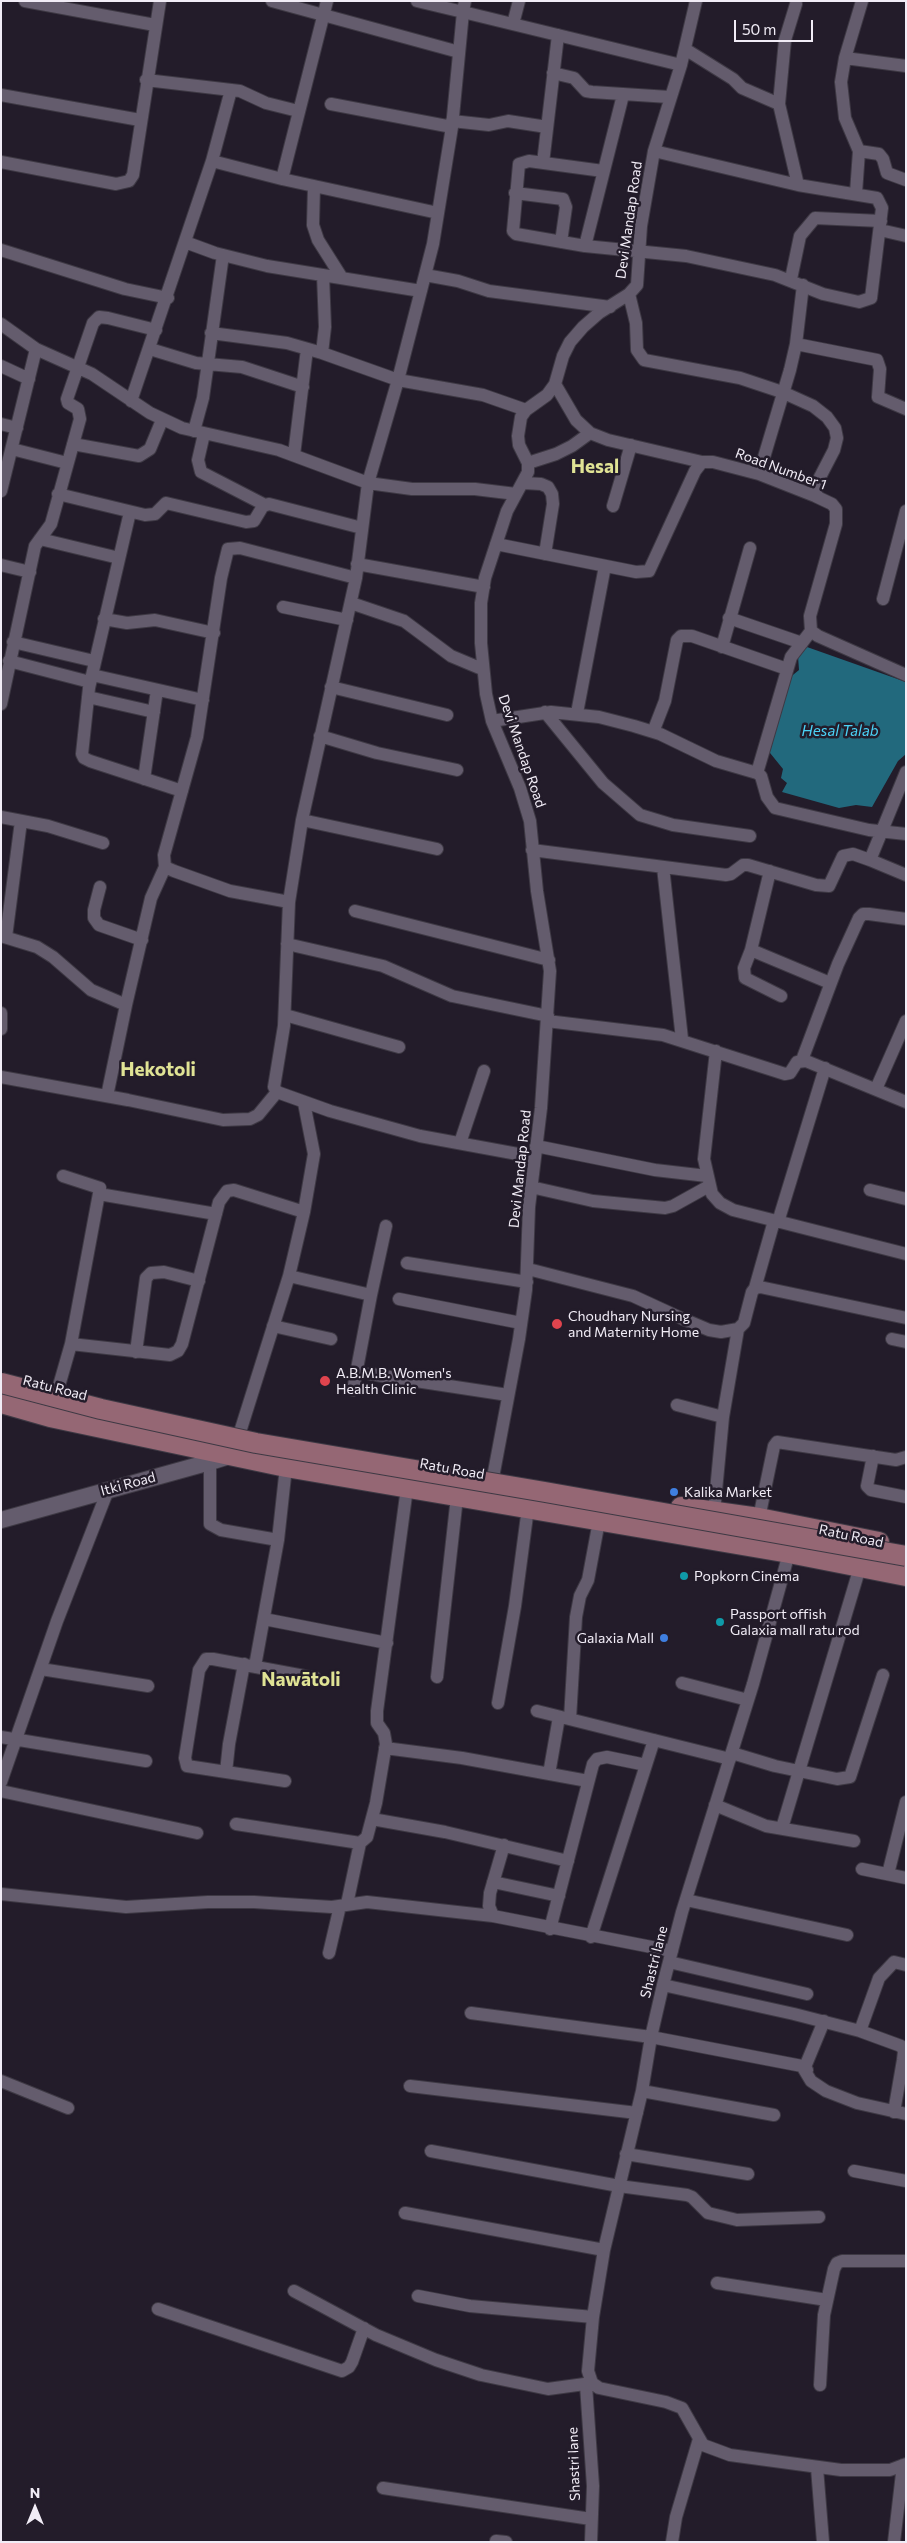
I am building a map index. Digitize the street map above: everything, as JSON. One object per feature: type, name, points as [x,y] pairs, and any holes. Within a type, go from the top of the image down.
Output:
[{"type":"main road","name":"Ratu Road","points":[[1,1375],[240,1432],[646,1503],[759,1518],[906,1548]]},
{"type":"main road","points":[[1,1383],[101,1409],[256,1443],[554,1493],[906,1556]]},
{"type":"main road","points":[[1,1394],[254,1453],[543,1502],[906,1567]]},
{"type":"main road","name":"Ratu Road","points":[[1,1403],[50,1417],[286,1468],[789,1553],[906,1576]]},
{"type":"street","points":[[25,1],[155,24]]},
{"type":"street","points":[[1,162],[123,184],[130,181],[133,175],[146,80],[160,1]]},
{"type":"street","points":[[272,1],[459,52]]},
{"type":"street","points":[[282,179],[327,1]]},
{"type":"street","points":[[417,1],[464,7],[513,24],[681,66]]},
{"type":"street","points":[[513,24],[519,1]]},
{"type":"street","points":[[856,193],[859,151],[845,118],[841,82],[845,58],[862,1]]},
{"type":"street","name":"Devi Mandap Road","points":[[526,410],[547,395],[555,384],[563,356],[570,342],[594,317],[629,294],[637,285],[641,226],[654,151],[669,97],[681,66],[692,2]]},
{"type":"street","points":[[796,4],[785,40],[779,104],[798,185]]},
{"type":"street","points":[[464,7],[452,124],[438,213],[425,276],[398,380],[368,483],[351,604],[302,820],[289,902],[284,1015],[281,1050],[274,1087],[278,1092],[304,1103],[420,1136],[656,1170],[708,1181]]},
{"type":"street","points":[[543,163],[558,35]]},
{"type":"street","points":[[685,49],[727,75],[742,88],[779,104]]},
{"type":"street","points":[[845,58],[906,66]]},
{"type":"street","points":[[553,73],[574,78],[586,91],[669,97]]},
{"type":"street","points":[[146,80],[231,90],[277,107],[298,111]]},
{"type":"street","points":[[131,401],[168,298],[212,161],[231,90]]},
{"type":"street","points":[[1,95],[140,120]]},
{"type":"street","points":[[585,246],[623,95]]},
{"type":"street","points":[[331,104],[452,124],[489,124],[508,121],[547,127]]},
{"type":"street","points":[[603,171],[543,163],[523,162],[519,164],[513,231],[516,234],[585,246],[686,256],[791,279],[823,294],[858,302],[871,298],[882,208],[877,198],[856,193],[798,185],[654,151]]},
{"type":"street","points":[[859,151],[878,154],[883,159],[887,173],[906,180]]},
{"type":"street","points":[[212,161],[282,179],[438,213]]},
{"type":"street","points":[[314,186],[313,225],[318,240],[342,278]]},
{"type":"street","points":[[515,193],[563,199],[566,207],[561,242]]},
{"type":"street","points":[[791,279],[800,236],[815,218],[880,225],[906,236]]},
{"type":"street","points":[[185,242],[223,255],[267,266],[421,291]]},
{"type":"street","points":[[1,250],[125,289],[168,298]]},
{"type":"street","points":[[223,255],[199,432],[198,460],[201,472],[265,504],[362,528]]},
{"type":"street","points":[[322,353],[325,327],[323,275]]},
{"type":"street","points":[[425,276],[458,281],[489,291],[610,307]]},
{"type":"street","points":[[759,474],[796,344],[803,285]]},
{"type":"street","points":[[629,294],[636,323],[637,350],[644,360],[692,370],[725,374],[782,392],[814,406],[827,417],[835,428],[837,438],[815,496]]},
{"type":"street","points":[[1,704],[13,642],[36,546],[50,524],[73,444],[80,413],[67,399],[93,323],[99,317],[156,330]]},
{"type":"street","points":[[1,324],[36,348],[104,382],[162,420],[199,432],[294,455],[368,483],[412,489],[520,488],[541,484],[548,487],[552,494],[553,504],[545,554]]},
{"type":"street","points":[[211,333],[249,336],[307,348],[398,380],[483,395],[526,410],[521,417],[518,436],[519,445],[528,463],[556,454],[572,446],[590,433],[576,420],[555,384]]},
{"type":"street","points":[[796,344],[877,360],[880,369],[878,397],[906,409]]},
{"type":"street","points":[[1,491],[7,456],[17,428],[36,348]]},
{"type":"street","points":[[294,455],[307,348]]},
{"type":"street","points":[[150,349],[207,365],[242,367],[303,387]]},
{"type":"street","points":[[1,366],[28,379]]},
{"type":"street","points":[[73,444],[139,456],[150,449],[162,420]]},
{"type":"street","points":[[1,424],[17,428]]},
{"type":"street","name":"Road Number 1","points":[[590,433],[631,445],[702,462],[713,462],[759,474],[832,504],[837,515],[810,616],[811,631]]},
{"type":"street","points":[[613,506],[631,445]]},
{"type":"street","points":[[7,456],[68,463]]},
{"type":"street","points":[[496,544],[643,573],[649,572],[702,462]]},
{"type":"street","name":"Devi Mandap Road","points":[[489,1502],[521,1322],[527,1275],[531,1187],[548,1018],[549,960],[526,809],[492,721],[482,669],[480,618],[484,586],[496,544],[507,511],[528,472],[528,463]]},
{"type":"street","points":[[58,494],[130,512],[150,515],[166,503],[250,522],[256,519],[265,504]]},
{"type":"street","points":[[883,600],[906,511]]},
{"type":"street","points":[[130,512],[94,661],[82,749],[84,758],[182,791]]},
{"type":"street","points":[[40,539],[119,558]]},
{"type":"street","points":[[108,1096],[126,1005],[151,898],[165,867],[164,856],[197,737],[228,549],[233,547],[356,578]]},
{"type":"street","points":[[722,647],[750,548]]},
{"type":"street","points":[[1,564],[30,572]]},
{"type":"street","points":[[357,564],[484,586]]},
{"type":"street","points":[[577,713],[605,566]]},
{"type":"street","points":[[351,604],[404,622],[451,656],[482,669]]},
{"type":"street","points":[[283,607],[347,620]]},
{"type":"street","points":[[729,618],[802,643]]},
{"type":"street","points":[[104,619],[127,623],[150,619],[214,633]]},
{"type":"street","points":[[757,773],[791,657],[811,631],[818,636],[906,675]]},
{"type":"street","points":[[653,732],[665,701],[677,640],[687,635],[787,669]]},
{"type":"street","points":[[13,642],[94,661]]},
{"type":"street","points":[[9,661],[203,700]]},
{"type":"street","points":[[331,687],[447,715]]},
{"type":"street","points":[[144,778],[157,690]]},
{"type":"street","points":[[88,697],[154,712]]},
{"type":"street","points":[[545,712],[603,783],[640,814],[673,824],[750,836]]},
{"type":"street","points":[[492,721],[545,712],[577,713],[653,732],[716,761],[757,773],[761,776],[767,797],[775,808],[881,831],[906,834]]},
{"type":"street","points":[[320,736],[377,753],[457,770]]},
{"type":"street","points":[[870,860],[906,772]]},
{"type":"street","points":[[1,817],[57,828],[103,843]]},
{"type":"street","points":[[302,820],[437,849]]},
{"type":"street","points":[[21,821],[4,936],[37,947],[53,957],[90,990],[126,1005]]},
{"type":"street","points":[[532,850],[726,875],[731,874],[743,865],[748,865],[823,886],[829,886],[843,856],[853,854],[906,875]]},
{"type":"street","points":[[165,867],[230,892],[289,902]]},
{"type":"street","points":[[663,867],[682,1039]]},
{"type":"street","points":[[770,871],[751,950],[744,968],[745,978],[781,996]]},
{"type":"street","points":[[100,887],[94,910],[94,918],[99,925],[142,940]]},
{"type":"street","points":[[355,911],[549,960]]},
{"type":"street","points":[[802,1060],[830,983],[854,927],[863,914],[906,919]]},
{"type":"street","points":[[287,944],[383,966],[452,996],[548,1018],[649,1032],[682,1039],[785,1074],[790,1073],[797,1062],[802,1060],[906,1102]]},
{"type":"street","points":[[751,950],[830,983]]},
{"type":"street","points":[[1,1013],[1,1029]]},
{"type":"street","points":[[284,1015],[399,1047]]},
{"type":"street","points":[[876,1089],[906,1021]]},
{"type":"street","points":[[716,1051],[705,1143],[708,1181],[712,1194],[720,1203],[733,1210],[776,1222],[906,1254]]},
{"type":"street","points":[[407,1262],[527,1275],[633,1296],[709,1330],[722,1332],[738,1329],[744,1323],[825,1068]]},
{"type":"street","points":[[460,1143],[484,1070]]},
{"type":"street","points":[[1,1077],[234,1120],[250,1119],[258,1115],[278,1092]]},
{"type":"street","points":[[229,1456],[240,1432],[289,1276],[304,1212],[314,1154],[304,1103]]},
{"type":"street","points":[[50,1417],[71,1344],[100,1188],[63,1176]]},
{"type":"street","points":[[531,1187],[593,1201],[665,1208],[673,1206],[708,1181]]},
{"type":"street","points":[[71,1344],[170,1355],[178,1351],[182,1344],[223,1194],[234,1190],[304,1212]]},
{"type":"street","points":[[870,1190],[906,1199]]},
{"type":"street","points":[[99,1194],[216,1214]]},
{"type":"street","points":[[354,1390],[371,1294],[386,1226]]},
{"type":"street","points":[[136,1352],[146,1278],[151,1273],[164,1272],[199,1281]]},
{"type":"street","points":[[289,1276],[371,1294]]},
{"type":"street","points":[[755,1288],[773,1288],[906,1318]]},
{"type":"street","points":[[398,1298],[521,1322]]},
{"type":"street","points":[[273,1326],[331,1340]]},
{"type":"street","points":[[714,1512],[723,1417],[738,1329]]},
{"type":"street","points":[[892,1339],[906,1342]]},
{"type":"street","points":[[370,1374],[508,1395]]},
{"type":"street","points":[[677,1405],[723,1417]]},
{"type":"street","points":[[759,1518],[774,1446],[777,1442],[896,1460],[906,1457]]},
{"type":"street","name":"Itki Road","points":[[1,1520],[229,1456]]},
{"type":"street","points":[[873,1456],[867,1486],[871,1490],[906,1497]]},
{"type":"street","points":[[210,1462],[210,1524],[221,1530],[278,1540]]},
{"type":"street","points":[[226,1772],[229,1744],[249,1665],[264,1618],[278,1540],[286,1468]]},
{"type":"street","points":[[329,1953],[360,1843],[367,1837],[372,1819],[385,1748],[386,1738],[376,1719],[407,1488]]},
{"type":"street","points":[[1,1782],[108,1490]]},
{"type":"street","points":[[437,1677],[457,1497]]},
{"type":"street","points":[[498,1703],[515,1606],[528,1508]]},
{"type":"street","points":[[549,1774],[565,1718],[576,1617],[580,1596],[588,1580],[599,1521]]},
{"type":"street","name":"Shastri lane","points":[[591,2542],[593,2486],[591,2385],[588,2371],[604,2250],[642,2091],[651,2037],[670,1956],[748,1700],[789,1553]]},
{"type":"street","points":[[782,1828],[860,1567]]},
{"type":"street","points":[[264,1618],[387,1643]]},
{"type":"street","points":[[285,1781],[187,1766],[185,1758],[202,1664],[206,1660],[213,1659],[315,1678]]},
{"type":"street","points":[[41,1669],[148,1686]]},
{"type":"street","points":[[537,1711],[654,1740],[837,1779],[850,1778],[883,1675]]},
{"type":"street","points":[[682,1683],[748,1700]]},
{"type":"street","points":[[1,1737],[146,1761]]},
{"type":"street","points":[[591,1937],[654,1740]]},
{"type":"street","points":[[385,1748],[462,1758],[588,1781]]},
{"type":"street","points":[[550,1929],[593,1764],[602,1757],[646,1765]]},
{"type":"street","points":[[1,1791],[197,1833]]},
{"type":"street","points":[[888,1874],[906,1802]]},
{"type":"street","points":[[715,1805],[749,1821],[854,1841]]},
{"type":"street","points":[[372,1819],[504,1845],[568,1860]]},
{"type":"street","points":[[236,1824],[360,1843]]},
{"type":"street","points":[[493,1916],[489,1906],[493,1882],[504,1845]]},
{"type":"street","points":[[862,1870],[906,1878]]},
{"type":"street","points":[[493,1882],[559,1896]]},
{"type":"street","points":[[1,1894],[126,1907],[208,1902],[343,1905],[367,1902],[493,1916],[670,1956],[807,1994]]},
{"type":"street","points":[[686,1900],[847,1935]]},
{"type":"street","points":[[860,2031],[879,1978],[894,1962],[906,1965]]},
{"type":"street","points":[[663,1985],[824,2021],[894,2042],[904,2051],[900,2113],[857,2103],[826,2091],[811,2081],[805,2067],[824,2021]]},
{"type":"street","points":[[471,2013],[651,2037],[802,2066],[807,2070]]},
{"type":"street","points":[[1,2081],[68,2108]]},
{"type":"street","points":[[410,2086],[637,2113]]},
{"type":"street","points":[[642,2091],[774,2115]]},
{"type":"street","points":[[431,2151],[618,2186],[687,2195],[692,2197],[708,2212],[737,2220],[820,2217]]},
{"type":"street","points":[[626,2154],[748,2174]]},
{"type":"street","points":[[854,2171],[906,2181]]},
{"type":"street","points":[[405,2213],[604,2250]]},
{"type":"street","points":[[820,2385],[827,2300],[834,2269],[842,2261],[906,2261]]},
{"type":"street","points":[[718,2283],[827,2300]]},
{"type":"street","points":[[294,2291],[364,2328],[436,2360],[481,2375],[548,2389],[591,2385],[666,2402],[682,2408],[699,2439],[711,2449],[730,2455],[817,2468],[881,2471],[890,2470],[904,2464]]},
{"type":"street","points":[[418,2296],[470,2306],[594,2317]]},
{"type":"street","points":[[158,2309],[342,2371],[349,2367],[352,2362],[364,2328]]},
{"type":"street","points":[[672,2542],[676,2517],[699,2439]]},
{"type":"street","points":[[894,2542],[904,2464]]},
{"type":"street","points":[[817,2468],[823,2542]]},
{"type":"street","points":[[383,2488],[591,2519]]},
{"type":"street","points":[[496,2541],[506,2542]]},
{"type":"water","name":"Hesal Talab","points":[[807,647],[906,682],[906,754],[898,761],[872,807],[856,805],[839,808],[782,792],[787,783],[781,778],[783,769],[766,748],[788,679],[799,670],[798,656]]},
{"type":"place","name":"Choudhary Nursing and Maternity Home","points":[[557,1324]]},
{"type":"place","name":"A.B.M.B. Women's Health Clinic","points":[[325,1381]]},
{"type":"place","name":"Kalika Market","points":[[674,1492]]},
{"type":"place","name":"Popkorn Cinema","points":[[684,1576]]},
{"type":"place","name":"Passport offish Galaxia mall ratu rod","points":[[720,1622]]},
{"type":"place","name":"Galaxia Mall","points":[[664,1638]]},
{"type":"district","name":"Hesal","points":[[595,467]]},
{"type":"district","name":"Hekotoli","points":[[158,1070]]},
{"type":"district","name":"Nawātoli","points":[[301,1680]]}]
